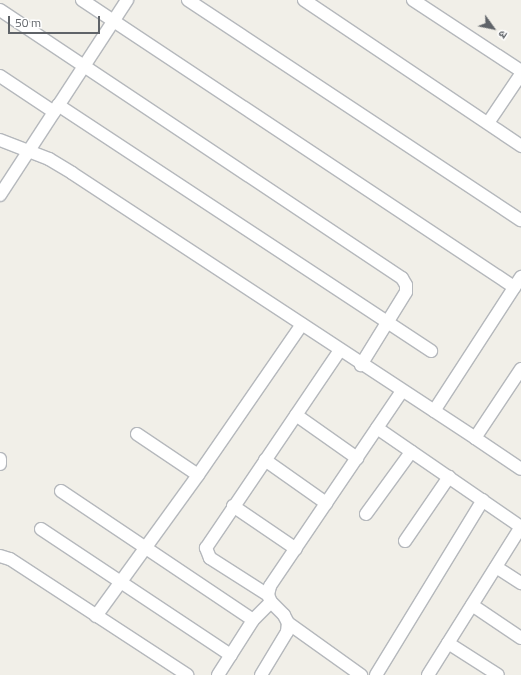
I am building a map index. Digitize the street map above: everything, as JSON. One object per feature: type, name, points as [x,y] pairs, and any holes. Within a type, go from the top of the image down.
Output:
[{"type":"street","points":[[82,0],[514,287]]},
{"type":"street","points":[[0,194],[83,65],[127,0]]},
{"type":"street","points":[[188,0],[521,220]]},
{"type":"street","points":[[304,0],[488,122],[521,146]]},
{"type":"street","points":[[413,0],[521,73],[488,122]]},
{"type":"street","points":[[0,10],[402,278],[406,285],[406,292],[361,365]]},
{"type":"street","points":[[0,76],[56,108],[431,351]]},
{"type":"street","points":[[0,140],[29,151],[72,173],[302,324],[361,365],[434,411],[521,469]]},
{"type":"street","points":[[434,411],[521,277]]},
{"type":"street","points":[[96,616],[144,547],[198,475],[302,324]]},
{"type":"street","points":[[340,350],[208,542],[206,553],[270,598],[288,623],[361,675]]},
{"type":"street","points":[[475,438],[521,369]]},
{"type":"street","points":[[218,675],[253,620],[270,598],[270,586],[402,391]]},
{"type":"street","points":[[296,415],[357,458]]},
{"type":"street","points":[[377,428],[521,527],[428,675]]},
{"type":"street","points":[[137,434],[198,475]]},
{"type":"street","points":[[366,514],[411,452]]},
{"type":"street","points":[[0,459],[0,464]]},
{"type":"street","points":[[265,460],[326,503]]},
{"type":"street","points":[[405,541],[449,477]]},
{"type":"street","points":[[61,492],[253,620]]},
{"type":"street","points":[[376,675],[482,500]]},
{"type":"street","points":[[233,506],[296,549]]},
{"type":"street","points":[[41,530],[231,655]]},
{"type":"street","points":[[0,556],[10,559],[187,675]]},
{"type":"street","points":[[496,567],[521,583]]},
{"type":"street","points":[[472,605],[521,638]]},
{"type":"street","points":[[261,675],[282,643],[287,632],[288,623]]},
{"type":"street","points":[[448,643],[498,675]]}]
